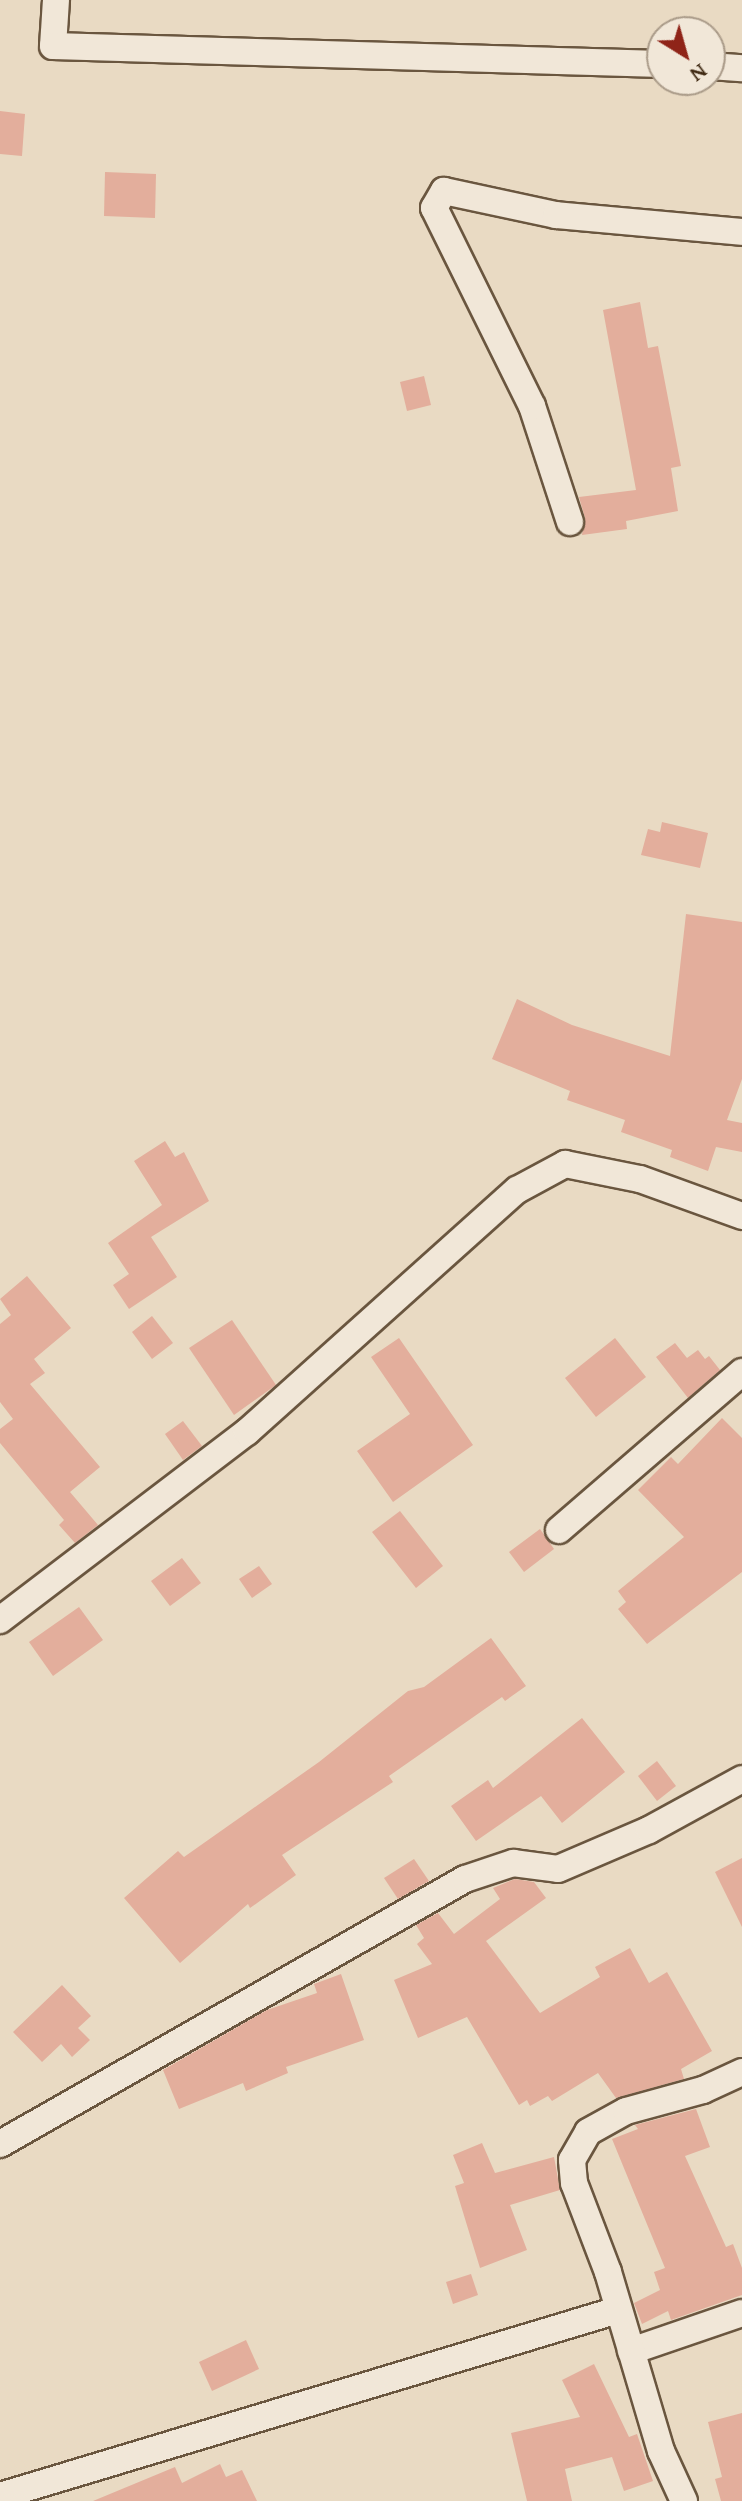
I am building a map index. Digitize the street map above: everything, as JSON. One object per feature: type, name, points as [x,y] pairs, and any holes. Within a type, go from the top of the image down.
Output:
[{"type":"street","points":[[56,0],[53,46],[646,64]]},
{"type":"street","points":[[570,522],[532,406],[434,208],[444,191],[556,215],[742,232]]},
{"type":"street","points":[[0,1620],[247,1432],[517,1190],[565,1164],[640,1179],[742,1216]]},
{"type":"street","points":[[559,1530],[742,1372]]},
{"type":"street","points":[[0,2144],[465,1879],[513,1863],[558,1869],[649,1830],[742,1779]]},
{"type":"street","points":[[684,2501],[661,2451],[618,2310],[574,2183],[572,2160],[588,2132],[626,2111],[703,2090],[742,2072]]},
{"type":"street","points":[[0,2496],[618,2310]]},
{"type":"street","points":[[631,2351],[742,2313]]},
{"type":"building","points":[[0,111],[25,114],[22,156],[0,154]]},
{"type":"building","points":[[105,172],[156,174],[155,218],[104,216]]},
{"type":"building","points":[[640,302],[648,348],[658,346],[681,466],[671,468],[678,511],[626,521],[627,529],[582,535],[585,518],[579,497],[636,490],[603,310]]},
{"type":"building","points":[[424,376],[431,405],[407,411],[400,382]]},
{"type":"building","points":[[662,822],[708,833],[700,868],[641,855],[648,829],[660,832]]},
{"type":"building","points":[[686,914],[742,922],[742,1079],[727,1120],[742,1123],[742,1152],[716,1147],[708,1171],[670,1157],[672,1150],[621,1132],[625,1120],[567,1100],[570,1091],[492,1059],[517,999],[572,1025],[670,1056]]},
{"type":"building","points":[[165,1141],[175,1157],[184,1152],[209,1201],[151,1237],[177,1277],[129,1309],[113,1285],[129,1274],[108,1243],[162,1205],[134,1161]]},
{"type":"building","points":[[27,1276],[71,1328],[34,1359],[45,1373],[30,1384],[100,1467],[70,1492],[98,1525],[75,1543],[59,1525],[64,1520],[0,1443],[0,1429],[13,1419],[0,1402],[0,1324],[11,1315],[0,1299]]},
{"type":"building","points":[[152,1316],[173,1343],[152,1359],[132,1332]]},
{"type":"building","points":[[232,1320],[276,1385],[234,1415],[189,1348]]},
{"type":"building","points":[[399,1338],[473,1445],[393,1502],[357,1451],[410,1414],[371,1357]]},
{"type":"building","points":[[615,1338],[646,1377],[596,1417],[565,1378]]},
{"type":"building","points":[[675,1343],[687,1358],[698,1350],[705,1359],[709,1356],[720,1370],[688,1398],[656,1357]]},
{"type":"building","points":[[722,1418],[742,1438],[742,1572],[647,1644],[618,1609],[626,1602],[618,1591],[684,1537],[638,1490],[671,1457],[678,1464]]},
{"type":"building","points":[[183,1421],[202,1446],[183,1460],[165,1434]]},
{"type":"building","points":[[400,1511],[443,1566],[416,1588],[372,1532]]},
{"type":"building","points":[[540,1529],[554,1549],[524,1572],[509,1552]]},
{"type":"building","points":[[182,1558],[201,1583],[170,1606],[151,1581]]},
{"type":"building","points":[[259,1566],[272,1584],[252,1598],[239,1579]]},
{"type":"building","points":[[79,1607],[103,1640],[53,1676],[29,1642]]},
{"type":"building","points":[[491,1638],[526,1686],[505,1701],[502,1697],[389,1776],[393,1782],[282,1855],[296,1875],[250,1908],[248,1904],[180,1963],[124,1898],[178,1851],[184,1857],[319,1762],[408,1691],[424,1687]]},
{"type":"building","points":[[582,1718],[625,1772],[562,1823],[541,1796],[476,1841],[451,1806],[488,1780],[493,1788]]},
{"type":"building","points":[[657,1761],[676,1786],[657,1801],[638,1776]]},
{"type":"building","points":[[742,1858],[742,1927],[715,1872]]},
{"type":"building","points":[[414,1859],[429,1881],[398,1899],[384,1878]]},
{"type":"building","points":[[515,1879],[534,1882],[546,1898],[486,1941],[540,2013],[600,1977],[595,1967],[630,1948],[649,1983],[667,1972],[712,2051],[681,2069],[684,2079],[616,2098],[598,2073],[552,2101],[548,2096],[530,2106],[527,2100],[519,2105],[467,2017],[418,2038],[394,1980],[432,1964],[417,1944],[424,1938],[416,1925],[438,1913],[454,1934],[500,1899],[493,1888]]},
{"type":"building","points":[[341,1974],[364,2040],[286,2067],[288,2073],[246,2091],[243,2083],[179,2109],[163,2070],[267,2010],[317,1993],[314,1984]]},
{"type":"building","points":[[62,1985],[91,2016],[78,2028],[90,2040],[72,2057],[61,2044],[42,2062],[13,2032]]},
{"type":"building","points":[[696,2109],[710,2147],[685,2156],[726,2247],[733,2244],[742,2268],[742,2295],[671,2320],[668,2311],[642,2324],[634,2303],[660,2290],[654,2272],[665,2268],[612,2139],[638,2129],[635,2125]]},
{"type":"building","points":[[482,2143],[495,2173],[554,2157],[560,2190],[510,2205],[527,2250],[480,2268],[455,2186],[464,2183],[453,2155]]},
{"type":"building","points":[[471,2274],[478,2295],[453,2304],[446,2282]]},
{"type":"building","points":[[246,2340],[259,2369],[212,2391],[199,2362]]},
{"type":"building","points":[[594,2364],[629,2437],[637,2434],[653,2481],[624,2491],[612,2457],[565,2469],[572,2501],[527,2501],[511,2433],[580,2417],[562,2380]]},
{"type":"building","points":[[742,2413],[742,2501],[721,2501],[715,2479],[722,2477],[708,2422]]},
{"type":"building","points":[[220,2464],[226,2477],[242,2470],[257,2501],[93,2501],[175,2467],[182,2483]]}]
